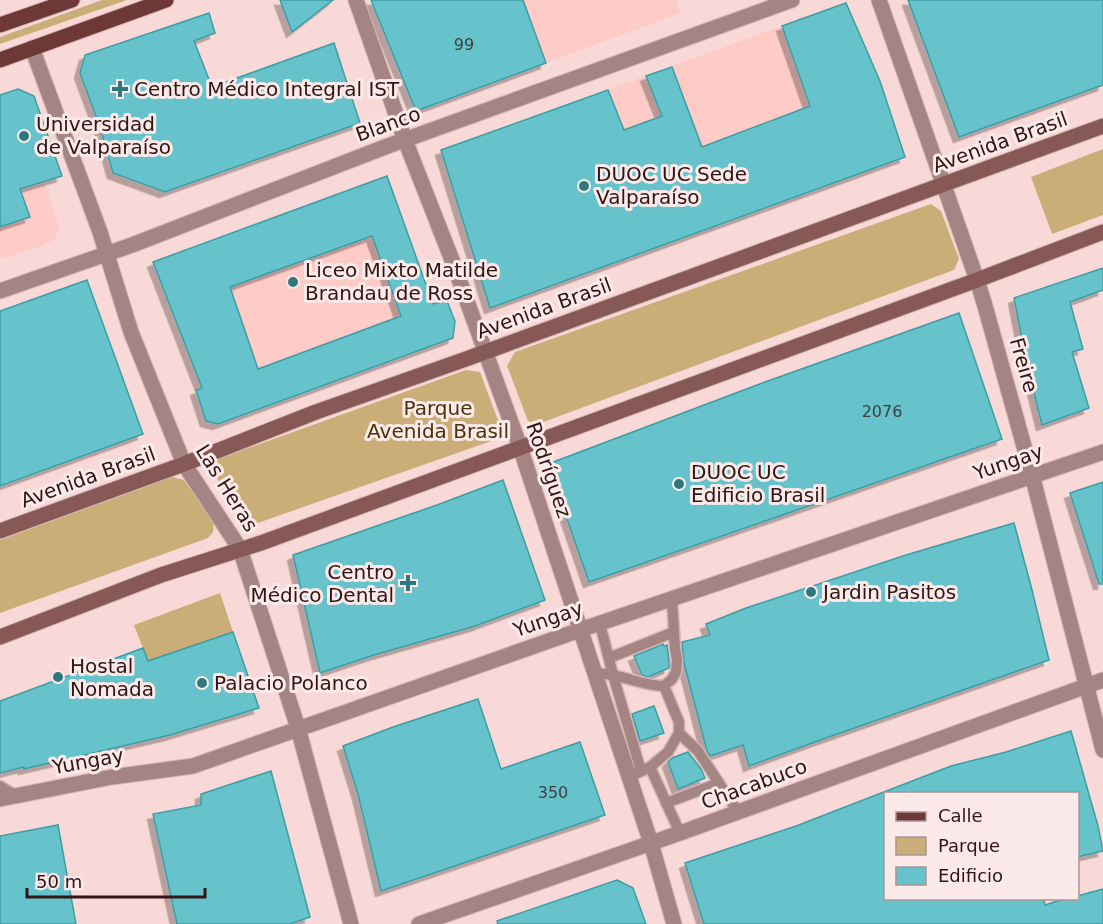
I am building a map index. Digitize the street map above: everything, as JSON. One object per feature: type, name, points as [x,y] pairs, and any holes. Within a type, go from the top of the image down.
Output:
[{"type":"main road","points":[[0,25],[72,0]]},
{"type":"main road","points":[[0,60],[166,0]]},
{"type":"main road","name":"Avenida Brasil","points":[[0,531],[184,464],[316,412],[1103,126]]},
{"type":"main road","points":[[0,637],[161,575],[272,538],[1103,232]]},
{"type":"street","name":"Rodríguez","points":[[356,0],[405,140],[452,260],[520,447],[595,674],[640,772],[651,843],[674,924]]},
{"type":"street","name":"Blanco","points":[[0,291],[132,245],[405,140],[792,0]]},
{"type":"street","name":"Freire","points":[[879,0],[977,280],[1005,372],[1103,750]]},
{"type":"street","name":"Las Heras","points":[[32,48],[100,232],[131,332],[184,464],[240,549],[298,728],[351,924]]},
{"type":"street","name":"Yungay","points":[[0,799],[111,777],[193,766],[580,630],[1103,452]]},
{"type":"street","name":"Chacabuco","points":[[419,924],[680,833],[1103,680]]},
{"type":"lane","points":[[595,674],[613,675],[651,686],[664,686],[676,672],[672,599]]},
{"type":"lane","points":[[600,624],[640,772],[666,803],[680,833]]},
{"type":"lane","points":[[609,658],[674,632]]},
{"type":"lane","points":[[640,772],[668,753],[679,733],[679,722],[664,686]]},
{"type":"lane","points":[[679,733],[698,751],[738,812]]},
{"type":"lane","points":[[666,803],[719,783]]},
{"type":"lane","points":[[0,786],[16,796]]},
{"type":"shaded area","points":[[523,0],[676,0],[681,13],[546,63]]},
{"type":"shaded area","name":"DUOC UC Sede Valparaíso","points":[[782,26],[837,182],[490,308],[441,150]]},
{"type":"shaded area","name":"Universidad de Valparaíso","points":[[18,89],[34,96],[62,176],[45,181],[59,228],[55,239],[44,245],[2,259],[0,252],[0,95]]},
{"type":"shaded area","name":"Liceo Mixto Matilde Brandau de Ross","points":[[387,176],[433,304],[447,301],[455,321],[453,338],[218,424],[206,421],[196,390],[202,388],[153,262]]},
{"type":"green space","points":[[102,0],[127,0],[0,44],[0,37]]},
{"type":"green space","points":[[1103,149],[1103,215],[1052,234],[1031,177]]},
{"type":"green space","name":"Parque Avenida Brasil","points":[[931,204],[941,211],[959,259],[954,270],[538,424],[528,421],[507,366],[515,352]]},
{"type":"green space","name":"Parque Avenida Brasil","points":[[466,370],[480,372],[502,431],[497,439],[255,524],[246,523],[211,469],[215,460]]},
{"type":"green space","points":[[172,477],[184,480],[214,523],[213,532],[208,538],[0,613],[0,540]]},
{"type":"green space","points":[[220,593],[233,632],[148,661],[134,625]]},
{"type":"building","points":[[280,0],[333,0],[292,32]]},
{"type":"building","points":[[371,0],[523,0],[546,63],[416,111]]},
{"type":"building","points":[[908,0],[1103,0],[1103,85],[959,137]]},
{"type":"building","name":"DUOC UC Sede Valparaíso","points":[[846,3],[880,81],[905,157],[490,308],[441,150],[608,90],[624,130],[662,116],[646,76],[672,67],[702,147],[810,106],[782,26]]},
{"type":"building","points":[[209,13],[215,33],[194,41],[212,87],[334,43],[360,123],[165,192],[113,173],[100,127],[80,73],[85,55]]},
{"type":"building","name":"Universidad de Valparaíso","points":[[18,89],[34,96],[62,176],[20,189],[30,217],[0,227],[0,95]]},
{"type":"building","name":"Liceo Mixto Matilde Brandau de Ross","points":[[387,176],[433,304],[447,301],[455,321],[453,338],[218,424],[206,421],[196,390],[202,388],[153,262]],"holes":[[[372,236],[401,316],[258,369],[230,287]]]},
{"type":"building","points":[[1103,268],[1103,290],[1070,302],[1083,349],[1072,352],[1089,408],[1042,425],[1014,298]]},
{"type":"building","points":[[87,280],[143,434],[0,486],[0,311]]},
{"type":"building","points":[[959,313],[1002,439],[589,582],[548,464],[765,382]]},
{"type":"building","points":[[503,480],[545,600],[475,626],[320,673],[293,555]]},
{"type":"building","points":[[1103,482],[1103,584],[1099,584],[1070,493]]},
{"type":"building","points":[[1014,523],[1049,660],[749,766],[743,745],[710,756],[684,663],[682,642],[710,635],[706,624],[746,608],[906,555]]},
{"type":"building","points":[[233,632],[259,708],[170,735],[0,773],[0,701],[143,648],[148,661]]},
{"type":"building","points":[[663,644],[667,645],[669,668],[648,677],[642,675],[634,656]]},
{"type":"building","points":[[478,699],[501,769],[580,742],[605,815],[381,891],[358,794],[343,746]]},
{"type":"building","points":[[654,706],[664,733],[640,741],[632,714]]},
{"type":"building","points":[[1071,731],[1103,851],[1079,857],[1079,792],[884,792],[884,900],[1044,900],[1045,905],[1061,900],[1079,900],[1079,895],[1103,889],[1103,924],[704,924],[685,863],[796,826],[951,766],[1006,752]]},
{"type":"building","points":[[688,752],[705,778],[678,789],[668,762]]},
{"type":"building","points":[[271,771],[310,917],[290,924],[177,924],[153,814],[201,805],[201,794]]},
{"type":"building","points":[[58,825],[76,924],[0,924],[0,836]]},
{"type":"building","points":[[617,880],[633,888],[646,924],[498,924],[497,921]]},
{"type":"place","name":"Centro Médico Integral IST","points":[[120,89]]},
{"type":"place","name":"Universidad de Valparaíso","points":[[24,136]]},
{"type":"place","name":"DUOC UC Sede Valparaíso","points":[[584,186]]},
{"type":"place","name":"Liceo Mixto Matilde Brandau de Ross","points":[[293,282]]},
{"type":"place","name":"DUOC UC Edificio Brasil","points":[[679,484]]},
{"type":"place","name":"Centro Médico Dental","points":[[408,583]]},
{"type":"place","name":"Jardin Pasitos","points":[[811,592]]},
{"type":"place","name":"Hostal Nomada","points":[[58,677]]},
{"type":"place","name":"Palacio Polanco","points":[[202,683]]}]
